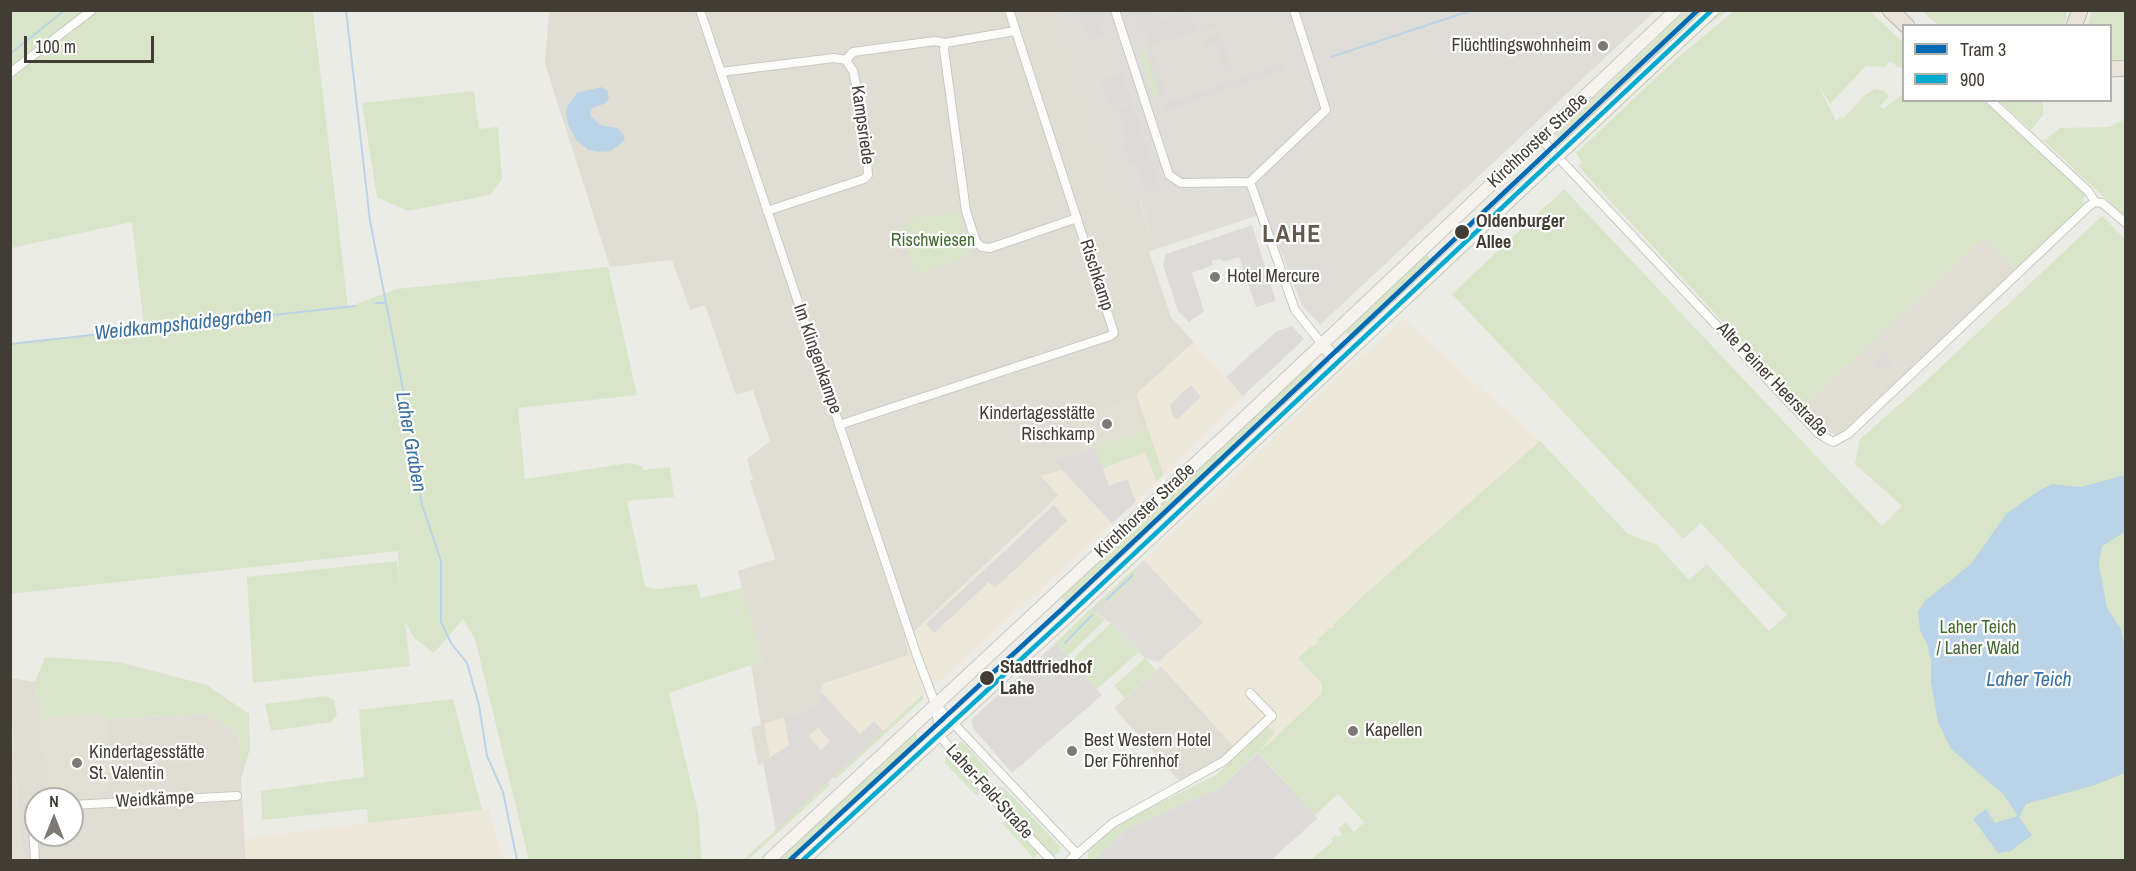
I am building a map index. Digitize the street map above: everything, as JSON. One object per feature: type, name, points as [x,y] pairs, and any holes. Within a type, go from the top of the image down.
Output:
[{"type":"highway","points":[[1890,10],[1905,24]]},
{"type":"highway","points":[[1903,10],[1917,24]]},
{"type":"main road","name":"Kirchhorster Straße","points":[[769,861],[1676,10]]},
{"type":"main road","name":"Kirchhorster Straße","points":[[803,861],[1713,10]]},
{"type":"main road","points":[[1322,344],[1338,362]]},
{"type":"street","points":[[10,73],[92,10]]},
{"type":"street","name":"Im Klingenkampe","points":[[700,10],[916,656],[936,706]]},
{"type":"street","name":"Rischkamp","points":[[839,425],[1114,333],[1009,10]]},
{"type":"street","points":[[1115,10],[1170,175],[1181,183],[1250,182],[1326,110],[1294,10]]},
{"type":"street","points":[[846,60],[853,52],[935,41],[945,43],[1015,31]]},
{"type":"street","points":[[945,43],[944,50],[966,211],[976,242],[982,247],[990,248],[1077,218]]},
{"type":"street","name":"Kampsriede","points":[[721,72],[834,58],[846,60],[853,71],[865,128],[868,175],[864,179],[767,211]]},
{"type":"street","points":[[1992,102],[2090,192],[2095,202],[2106,206],[2126,224]]},
{"type":"street","name":"Alte Peiner Heerstraße","points":[[1540,138],[1820,434],[1833,442],[1848,434],[2095,202]]},
{"type":"street","points":[[1250,182],[1295,310],[1322,344]]},
{"type":"street","points":[[1070,861],[1113,823],[1224,760],[1272,716],[1250,693]]},
{"type":"street","name":"Laher-Feld-Straße","points":[[936,706],[1077,854]]},
{"type":"street","name":"Laher-Feld-Straße","points":[[936,706],[939,735],[981,786],[1051,861]]},
{"type":"street","name":"Weidkämpe","points":[[84,804],[237,796]]},
{"type":"shaded area","points":[[549,11],[1055,11],[1120,205],[1139,199],[1156,249],[1149,252],[1171,317],[1194,342],[1141,390],[1148,429],[1054,461],[1062,470],[1042,477],[1059,495],[905,640],[910,655],[823,684],[817,706],[765,724],[770,757],[758,766],[751,727],[761,725],[751,665],[763,660],[745,603],[738,571],[775,559],[750,481],[753,480],[747,459],[770,441],[753,390],[736,395],[705,305],[690,310],[672,260],[610,267],[545,64]]},
{"type":"shaded area","points":[[1055,11],[1655,11],[1320,325],[1302,305],[1265,213],[1156,249],[1140,200],[1120,205]]},
{"type":"shaded area","points":[[1078,11],[1101,11],[1105,24],[1100,26],[1103,36],[1088,40]]},
{"type":"shaded area","points":[[1132,11],[1148,11],[1150,18],[1157,16],[1158,20],[1185,12],[1188,18],[1191,17],[1196,30],[1218,23],[1219,26],[1148,46],[1146,30],[1139,32]]},
{"type":"shaded area","points":[[1220,34],[1232,70],[1225,72],[1216,43],[1204,46],[1202,40]]},
{"type":"shaded area","points":[[1153,51],[1166,92],[1159,95],[1146,53]]},
{"type":"shaded area","points":[[1283,63],[1285,70],[1165,111],[1163,104]]},
{"type":"shaded area","points":[[1122,73],[1131,101],[1110,108],[1101,80]]},
{"type":"shaded area","points":[[1132,104],[1161,190],[1147,195],[1136,163],[1130,164],[1122,142],[1128,140],[1118,109]]},
{"type":"shaded area","points":[[1252,225],[1276,301],[1256,307],[1239,257],[1223,262],[1222,259],[1214,260],[1211,261],[1213,265],[1192,273],[1204,311],[1189,322],[1178,311],[1163,265],[1166,254]]},
{"type":"shaded area","points":[[1984,237],[2017,270],[1838,436],[1824,429],[1802,407]]},
{"type":"shaded area","points":[[1403,319],[1540,441],[1366,593],[1313,648],[1311,646],[1298,658],[1322,684],[1321,694],[1258,753],[1246,740],[1236,749],[1158,662],[1203,623],[1144,560],[1361,355],[1367,353]]},
{"type":"shaded area","points":[[1292,326],[1304,339],[1243,396],[1226,377],[1277,331]]},
{"type":"shaded area","points":[[1194,342],[1243,396],[1136,502],[776,830],[763,762],[770,757],[764,724],[817,706],[823,684],[909,655],[905,640],[1059,496],[1041,476],[1061,470],[1054,461],[1148,429],[1136,394]]},
{"type":"shaded area","points":[[1886,349],[1891,354],[1887,359],[1893,365],[1889,368],[1886,365],[1880,372],[1872,363]]},
{"type":"shaded area","points":[[1191,385],[1201,397],[1178,419],[1173,417],[1170,405]]},
{"type":"shaded area","name":"Kindertagesstätte Rischkamp","points":[[1126,400],[1134,400],[1144,430],[1081,451],[1070,419]]},
{"type":"shaded area","points":[[1095,447],[1109,486],[1127,479],[1136,502],[1112,523],[1054,461]]},
{"type":"shaded area","points":[[1054,505],[1067,521],[995,588],[989,582],[934,633],[926,624]]},
{"type":"shaded area","points":[[1144,560],[1203,623],[1158,662],[1145,658],[1111,623],[1091,609]]},
{"type":"shaded area","points":[[1056,643],[1102,695],[1012,773],[974,729],[971,720]]},
{"type":"shaded area","points":[[1161,666],[1236,749],[1182,784],[1114,708]]},
{"type":"shaded area","points":[[10,678],[35,682],[37,699],[105,714],[106,719],[208,714],[239,734],[241,765],[245,765],[241,780],[246,860],[23,860],[15,774]]},
{"type":"shaded area","points":[[821,692],[860,734],[874,721],[883,731],[776,830],[763,762],[789,745],[784,717],[817,706]],"holes":[[[818,728],[830,741],[821,750],[808,736]]]},
{"type":"shaded area","points":[[10,709],[15,774],[23,860],[11,860]]},
{"type":"shaded area","name":"Kindertagesstätte St. Valentin","points":[[105,714],[110,791],[84,792],[84,787],[50,787],[45,753],[41,753],[40,717]]},
{"type":"shaded area","points":[[1258,753],[1318,818],[1271,860],[1094,860],[1128,828],[1219,788]]},
{"type":"shaded area","points":[[489,809],[502,860],[246,860],[244,838]]},
{"type":"green space","points":[[10,11],[313,11],[348,307],[397,289],[608,267],[637,395],[518,408],[525,479],[629,463],[643,466],[643,470],[670,467],[674,497],[627,501],[645,586],[657,589],[697,584],[701,598],[742,588],[763,661],[669,693],[698,812],[702,860],[529,860],[475,639],[463,619],[434,653],[414,638],[405,621],[410,666],[253,683],[247,577],[397,561],[400,583],[398,551],[11,594],[11,344],[144,328],[132,222],[11,248]]},
{"type":"green space","points":[[1686,11],[1705,11],[1564,144],[1555,135]]},
{"type":"green space","points":[[1721,11],[1727,11],[1704,28],[1572,153],[1573,147]]},
{"type":"green space","points":[[1734,11],[1869,11],[1902,41],[1902,67],[1899,68],[1890,61],[1885,67],[1866,66],[1830,104],[1816,81],[1836,121],[1841,116],[1843,118],[1866,94],[1875,89],[1883,90],[1889,96],[1880,106],[1883,109],[1902,95],[1902,102],[1985,102],[2085,194],[2083,205],[2017,270],[1984,237],[1802,407],[1578,166],[1582,163],[1576,153],[1676,59]]},
{"type":"green space","points":[[1922,11],[2067,11],[2066,20],[2063,24],[1937,24]]},
{"type":"green space","points":[[2092,11],[2125,12],[2125,59],[2112,60],[2112,24],[2088,24]]},
{"type":"green space","points":[[1146,53],[1160,96],[1154,98],[1140,55]]},
{"type":"green space","points":[[474,91],[479,129],[498,127],[502,179],[490,195],[407,211],[377,197],[362,103]]},
{"type":"green space","points":[[2000,102],[2043,102],[2043,115],[2031,130]]},
{"type":"green space","points":[[2125,119],[2125,217],[2044,141],[2060,128],[2109,127]]},
{"type":"green space","name":"Laher Teich / Laher Wald","points":[[1564,189],[1882,526],[1902,506],[1855,464],[1860,439],[1926,381],[2102,216],[2125,239],[2125,860],[1310,860],[1333,842],[1331,839],[1335,835],[1339,837],[1342,834],[1338,829],[1346,822],[1354,832],[1364,822],[1338,794],[1315,815],[1258,752],[1321,694],[1322,684],[1298,658],[1311,646],[1313,647],[1330,628],[1335,627],[1333,625],[1366,593],[1540,441],[1628,534],[1656,544],[1689,580],[1707,564],[1769,631],[1787,615],[1701,523],[1683,539],[1452,294]]},
{"type":"green space","name":"Rischwiesen","points":[[957,212],[972,255],[916,275],[900,224],[921,217]]},
{"type":"green space","points":[[1426,254],[1436,264],[1355,342],[1345,331]]},
{"type":"green space","points":[[1310,364],[1318,372],[1069,606],[1061,597]]},
{"type":"green space","points":[[1148,429],[1163,474],[1157,482],[1145,452],[1102,469],[1095,447]]},
{"type":"green space","points":[[1136,568],[1135,579],[1112,602],[1097,603]]},
{"type":"green space","points":[[1091,609],[1105,620],[1068,656],[1060,647],[1023,674]]},
{"type":"green space","points":[[1111,623],[1139,652],[1097,689],[1071,660]]},
{"type":"green space","points":[[45,657],[119,662],[207,685],[249,714],[250,749],[245,765],[241,765],[239,734],[208,714],[105,719],[105,714],[40,717],[35,682]]},
{"type":"green space","points":[[1145,658],[1156,670],[1125,698],[1114,686]]},
{"type":"green space","points":[[923,694],[923,699],[836,779],[833,777]]},
{"type":"green space","points":[[327,696],[334,700],[337,715],[331,722],[271,731],[265,704]]},
{"type":"green space","points":[[453,699],[482,810],[368,823],[367,809],[262,820],[261,791],[364,777],[359,710]]},
{"type":"green space","points":[[1268,727],[1274,731],[1273,735],[1219,788],[1128,828],[1094,860],[1088,860],[1088,850],[1113,826],[1216,775]]},
{"type":"green space","points":[[914,732],[921,742],[797,860],[775,860]]},
{"type":"green space","points":[[962,741],[988,770],[988,776],[979,776],[956,746]]},
{"type":"green space","points":[[946,755],[980,793],[977,796],[945,763]]},
{"type":"green space","points":[[828,782],[830,785],[748,860],[743,860]]},
{"type":"green space","points":[[992,784],[1004,788],[1060,846],[1059,853],[1054,856],[1045,849],[988,789]]},
{"type":"green space","points":[[1006,821],[1038,853],[1033,858],[1003,824]]},
{"type":"water","points":[[601,87],[607,90],[609,98],[606,103],[592,108],[590,115],[600,125],[617,128],[625,140],[611,151],[600,152],[589,150],[576,140],[566,114],[568,105],[577,93]]},
{"type":"water","name":"Laher Teich","points":[[2125,475],[2125,532],[2102,546],[2099,564],[2107,608],[2121,629],[2125,649],[2125,773],[2092,786],[2026,804],[2019,817],[2032,835],[2011,851],[1998,853],[1973,819],[1986,809],[1995,823],[2018,816],[2004,795],[1951,749],[1945,737],[1938,722],[1931,683],[1931,661],[1927,644],[1920,630],[1918,611],[1926,600],[1971,564],[2006,514],[2040,490],[2052,484],[2081,487]]},
{"type":"waterway","points":[[10,54],[65,10]]},
{"type":"waterway","name":"Laher Graben","points":[[346,10],[370,221],[408,415],[422,505],[441,561],[441,622],[451,643],[467,663],[479,705],[487,756],[503,792],[517,860]]},
{"type":"waterway","points":[[1331,57],[1473,10]]},
{"type":"waterway","name":"Weidkampshaidegraben","points":[[376,303],[385,303]]},
{"type":"waterway","name":"Weidkampshaidegraben","points":[[10,344],[355,306]]},
{"type":"waterway","points":[[1106,600],[1133,575]]},
{"type":"waterway","points":[[1065,643],[1092,615]]},
{"type":"tram line","name":"3","points":[[790,860],[1063,608],[1698,10]]},
{"type":"transit line","name":"900","points":[[803,860],[1069,615],[1712,10]]},
{"type":"place","name":"Flüchtlingswohnheim","points":[[1603,46]]},
{"type":"place","name":"Oldenburger Allee","points":[[1462,232]]},
{"type":"place","name":"Hotel Mercure","points":[[1215,277]]},
{"type":"place","name":"Kindertagesstätte Rischkamp","points":[[1107,424]]},
{"type":"place","name":"Stadtfriedhof Lahe","points":[[987,678]]},
{"type":"place","name":"Kapellen","points":[[1353,731]]},
{"type":"place","name":"Best Western Hotel Der Föhrenhof","points":[[1072,751]]},
{"type":"place","name":"Kindertagesstätte St. Valentin","points":[[77,763]]},
{"type":"district","name":"LAHE","points":[[1292,236]]}]
